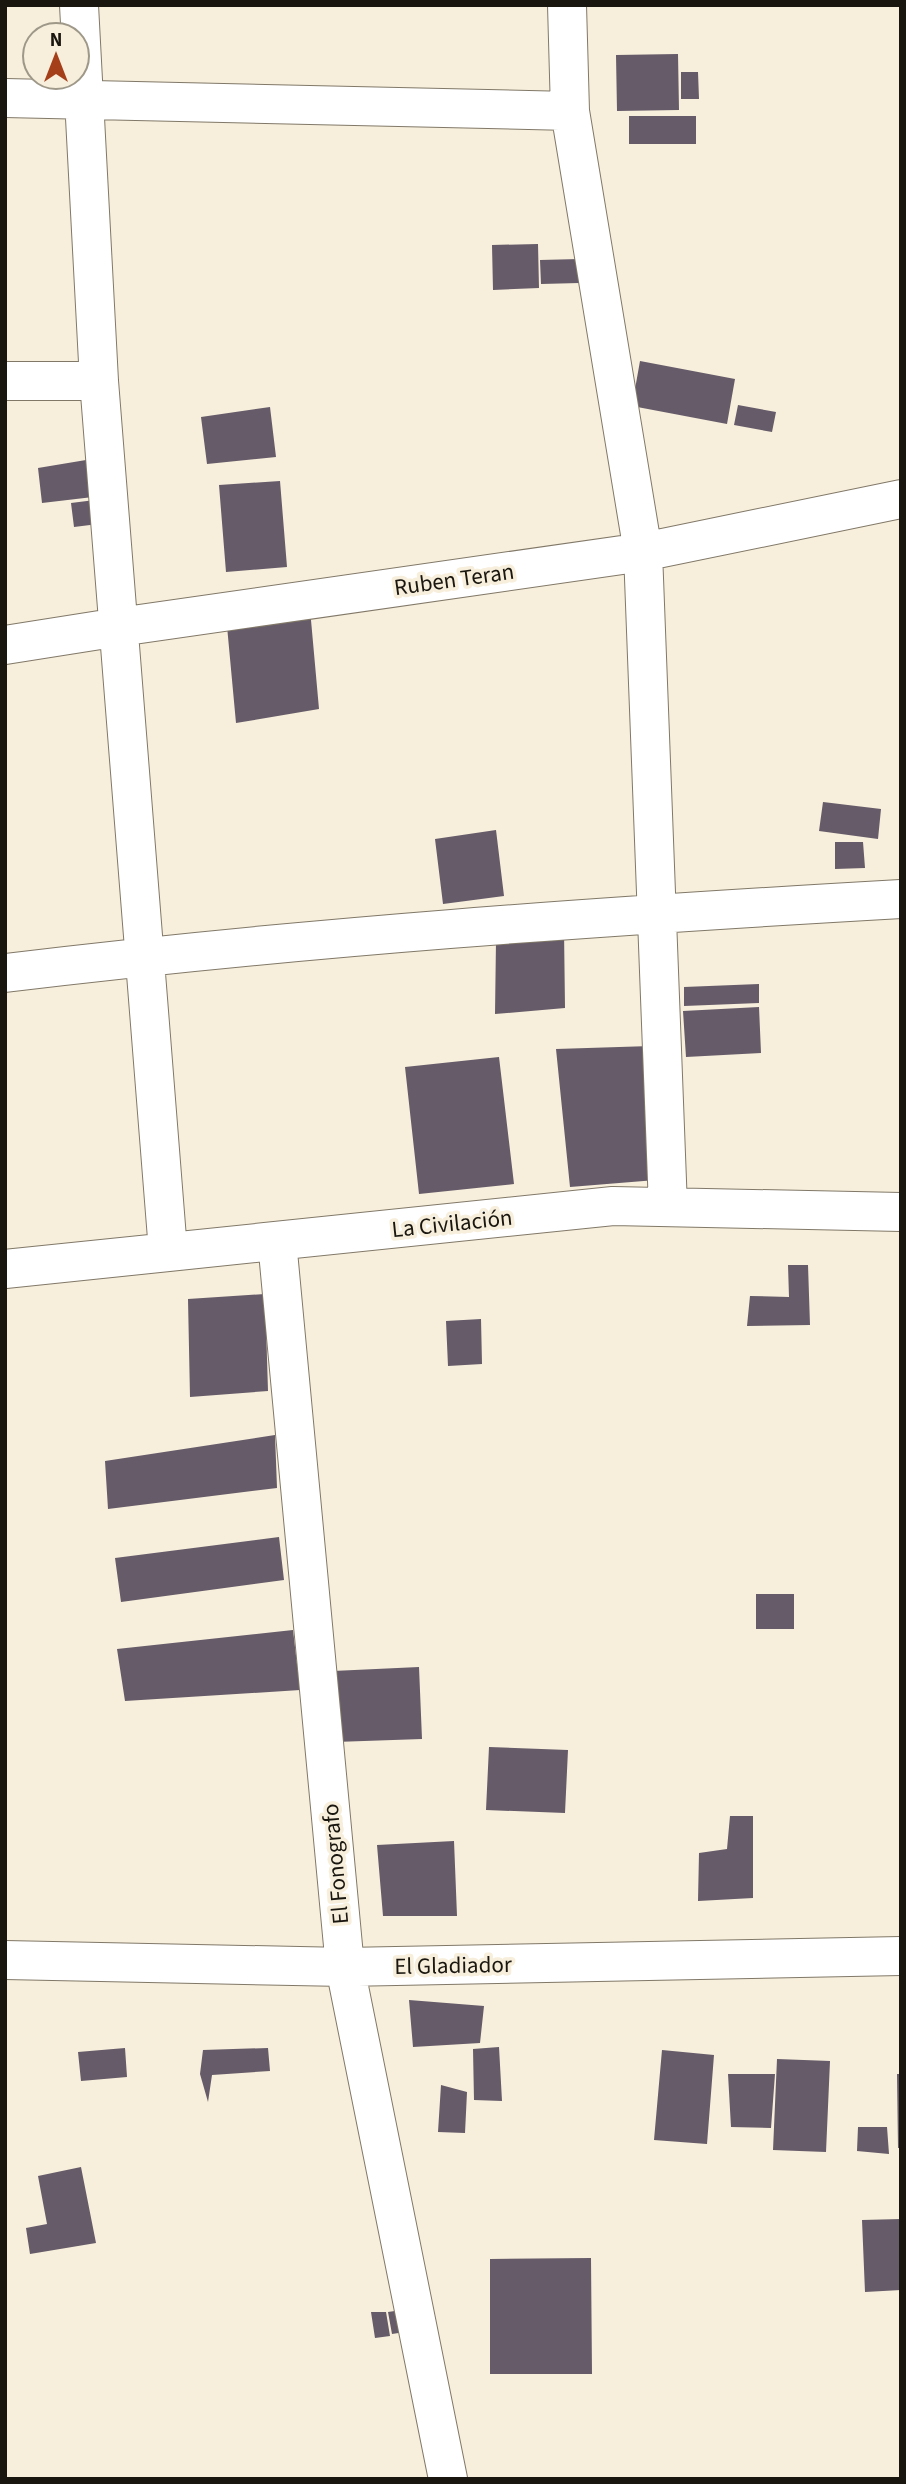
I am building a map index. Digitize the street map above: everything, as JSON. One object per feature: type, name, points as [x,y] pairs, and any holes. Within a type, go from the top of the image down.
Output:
[{"type":"street","points":[[79,5],[99,382],[168,1251]]},
{"type":"street","points":[[567,5],[570,111],[643,552],[668,1207]]},
{"type":"street","points":[[5,98],[570,111]]},
{"type":"street","points":[[5,381],[99,382]]},
{"type":"street","name":"Ruben Teran","points":[[5,645],[643,552],[901,499]]},
{"type":"street","points":[[5,973],[144,956],[657,913],[901,898]]},
{"type":"street","name":"La Civilación","points":[[5,1269],[613,1206],[901,1212]]},
{"type":"street","name":"El Fonografo","points":[[276,1241],[345,1968],[448,2479]]},
{"type":"street","name":"El Gladiador","points":[[5,1960],[345,1968],[901,1956]]},
{"type":"building","points":[[678,54],[679,110],[617,111],[616,55]]},
{"type":"building","points":[[681,72],[698,72],[699,99],[681,99]]},
{"type":"building","points":[[629,116],[696,116],[696,144],[629,144]]},
{"type":"building","points":[[538,244],[539,288],[493,290],[492,245]]},
{"type":"building","points":[[579,259],[579,283],[541,284],[540,260]]},
{"type":"building","points":[[640,361],[735,379],[727,424],[632,406]]},
{"type":"building","points":[[738,405],[776,412],[772,432],[734,425]]},
{"type":"building","points":[[270,407],[276,457],[207,464],[201,417]]},
{"type":"building","points":[[86,460],[93,497],[42,503],[38,468]]},
{"type":"building","points":[[280,481],[287,567],[226,572],[219,485]]},
{"type":"building","points":[[95,500],[98,524],[74,527],[71,503]]},
{"type":"building","points":[[310,609],[319,709],[236,723],[227,626]]},
{"type":"building","points":[[823,802],[881,809],[878,839],[819,831]]},
{"type":"building","points":[[496,830],[504,896],[443,904],[435,839]]},
{"type":"building","points":[[835,842],[863,842],[865,868],[835,869]]},
{"type":"building","points":[[564,930],[565,1008],[495,1014],[496,941]]},
{"type":"building","points":[[759,984],[759,1003],[684,1006],[684,987]]},
{"type":"building","points":[[759,1007],[761,1053],[686,1057],[683,1011]]},
{"type":"building","points":[[651,1046],[656,1180],[570,1187],[556,1049]]},
{"type":"building","points":[[499,1057],[514,1184],[419,1194],[405,1067]]},
{"type":"building","points":[[788,1265],[808,1265],[810,1325],[747,1326],[750,1296],[789,1297]]},
{"type":"building","points":[[265,1294],[268,1391],[190,1397],[188,1299]]},
{"type":"building","points":[[481,1319],[482,1364],[448,1366],[446,1321]]},
{"type":"building","points":[[275,1435],[277,1488],[108,1509],[105,1461]]},
{"type":"building","points":[[279,1537],[284,1580],[121,1602],[115,1558]]},
{"type":"building","points":[[756,1594],[794,1594],[794,1629],[756,1629]]},
{"type":"building","points":[[293,1630],[300,1690],[125,1701],[117,1649]]},
{"type":"building","points":[[419,1667],[422,1739],[335,1742],[333,1671]]},
{"type":"building","points":[[489,1747],[568,1750],[565,1813],[486,1810]]},
{"type":"building","points":[[730,1816],[753,1816],[753,1898],[698,1901],[699,1853],[727,1849]]},
{"type":"building","points":[[454,1841],[457,1916],[383,1916],[377,1845]]},
{"type":"building","points":[[409,2000],[484,2006],[480,2043],[413,2047]]},
{"type":"building","points":[[499,2047],[502,2101],[474,2100],[473,2049]]},
{"type":"building","points":[[125,2048],[127,2077],[81,2081],[78,2052]]},
{"type":"building","points":[[268,2048],[270,2071],[212,2075],[208,2102],[200,2074],[203,2050]]},
{"type":"building","points":[[662,2050],[714,2055],[707,2144],[654,2140]]},
{"type":"building","points":[[777,2059],[830,2061],[826,2152],[773,2150]]},
{"type":"building","points":[[728,2074],[775,2074],[771,2128],[731,2127]]},
{"type":"building","points":[[897,2074],[901,2074],[901,2148],[898,2148]]},
{"type":"building","points":[[441,2085],[467,2092],[465,2133],[438,2132]]},
{"type":"building","points":[[858,2127],[887,2127],[889,2154],[857,2151]]},
{"type":"building","points":[[81,2167],[96,2243],[30,2254],[26,2228],[47,2224],[38,2176]]},
{"type":"building","points":[[901,2219],[901,2290],[865,2292],[862,2220]]},
{"type":"building","points":[[591,2258],[592,2374],[490,2374],[490,2259]]},
{"type":"building","points":[[402,2310],[405,2332],[392,2334],[388,2312]]},
{"type":"building","points":[[371,2312],[386,2312],[390,2336],[375,2338]]}]
